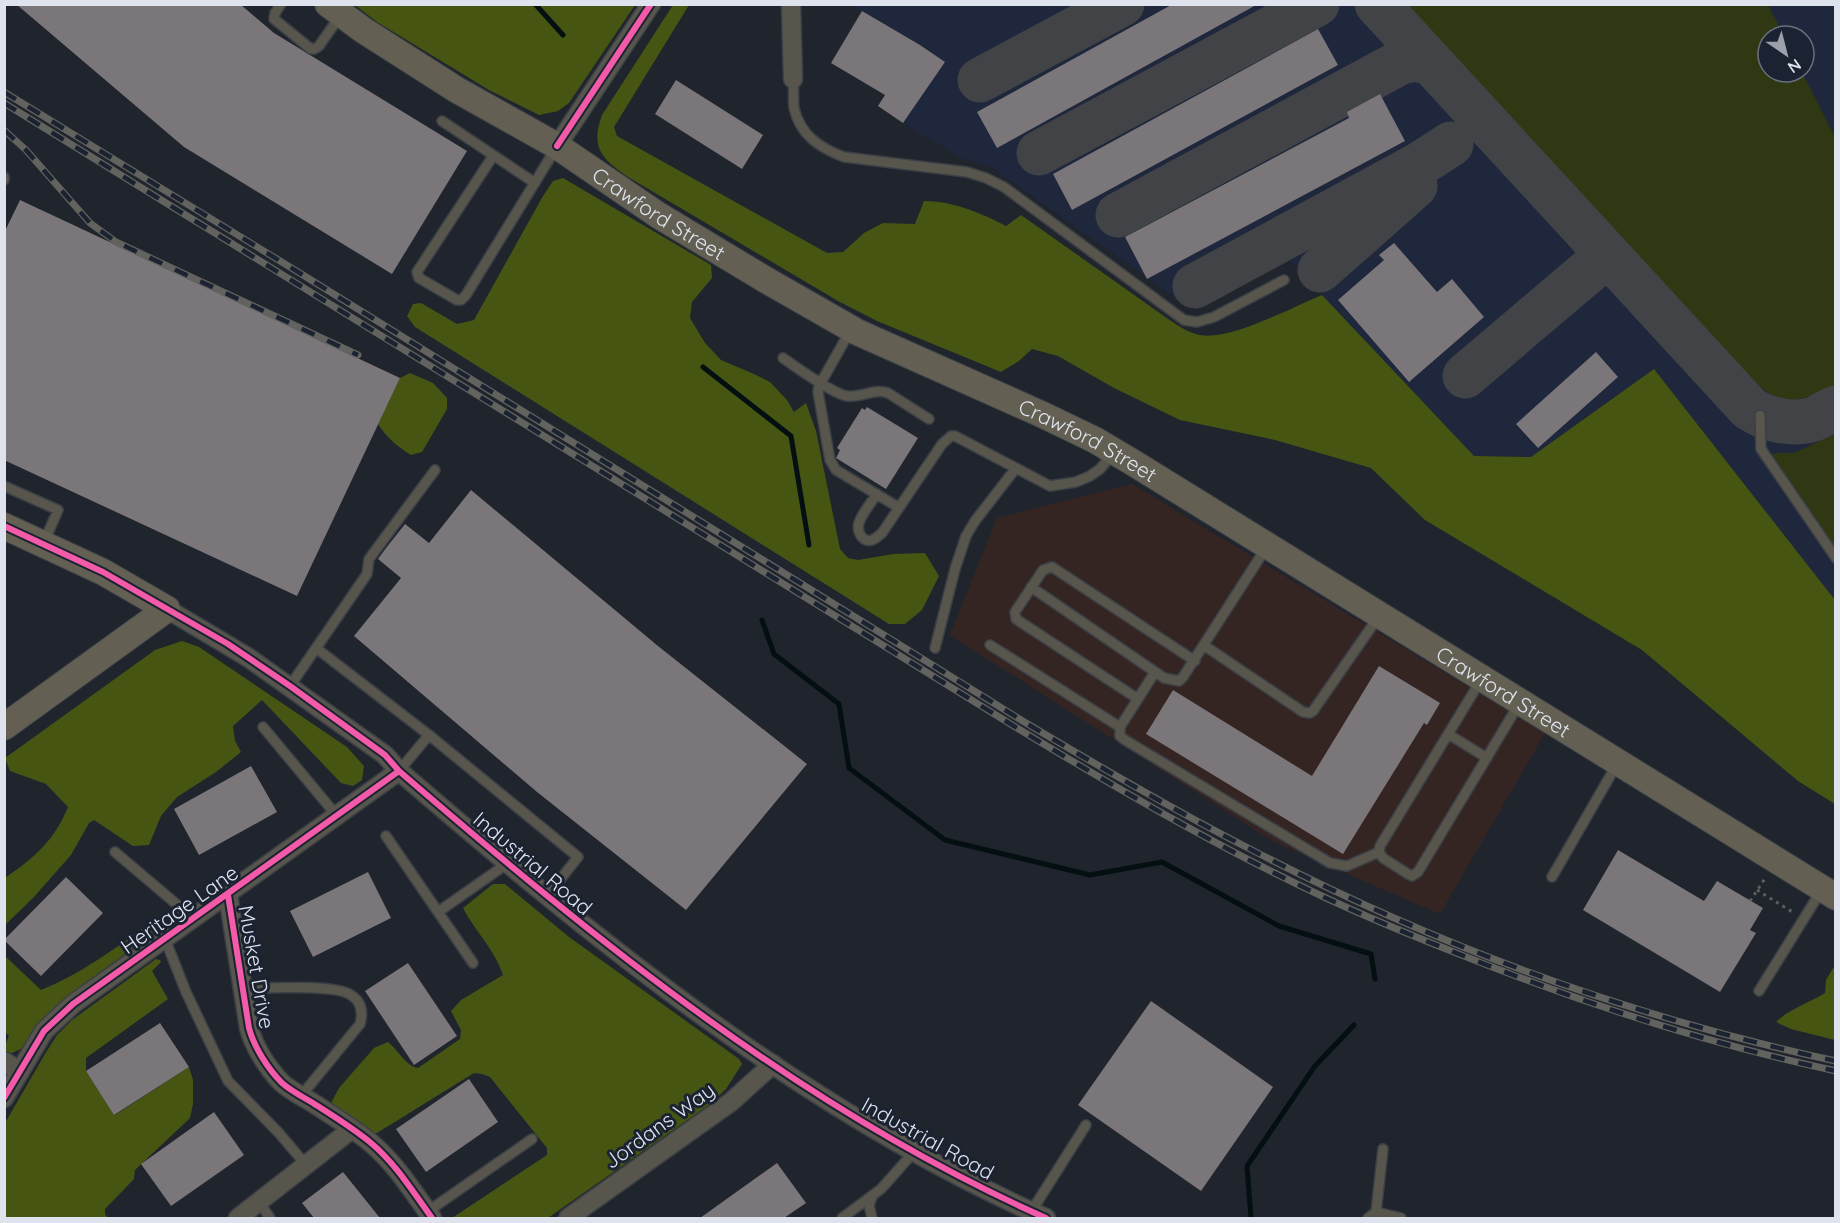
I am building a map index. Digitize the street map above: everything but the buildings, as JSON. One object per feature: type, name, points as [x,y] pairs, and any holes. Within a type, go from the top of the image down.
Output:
[{"type":"main road","name":"Crawford Street","points":[[334,9],[457,90],[557,146],[658,214],[766,280],[851,328],[1041,414],[1115,452],[1829,893]]},
{"type":"main road","name":"Industrial Road","points":[[4,526],[103,572],[167,609]]},
{"type":"main road","points":[[4,727],[167,609]]},
{"type":"street","points":[[557,146],[651,4]]},
{"type":"street","points":[[791,4],[793,79]]},
{"type":"street","name":"Industrial Road","points":[[167,609],[228,644],[385,755],[399,771],[546,896],[648,976],[773,1064],[914,1152],[1039,1215]]},
{"type":"street","name":"Heritage Lane","points":[[4,1098],[12,1066],[53,1021],[88,993],[399,771]]},
{"type":"street","name":"Musket Drive","points":[[228,895],[249,1028],[255,1043],[275,1075],[291,1090],[372,1144],[391,1162],[430,1215]]},
{"type":"street","name":"Jordans Way","points":[[569,1218],[731,1102],[773,1064]]},
{"type":"street","points":[[238,1218],[352,1129]]},
{"type":"lane","points":[[281,4],[275,12],[274,19],[314,49],[319,46],[334,9]]},
{"type":"lane","points":[[793,79],[794,107],[798,120],[814,141],[826,150],[844,157],[967,172],[986,178],[1004,187],[1184,320],[1197,322],[1214,317],[1284,280]]},
{"type":"lane","points":[[442,121],[534,183]]},
{"type":"lane","points":[[493,156],[417,272],[419,278],[453,298],[461,300],[557,146]]},
{"type":"lane","points":[[851,328],[821,382],[818,397],[830,460],[836,470],[898,507]]},
{"type":"lane","points":[[783,358],[840,394],[847,396],[875,391],[888,393],[929,419]]},
{"type":"lane","points":[[1760,415],[1761,449],[1836,558]]},
{"type":"lane","points":[[877,494],[859,522],[858,529],[863,539],[868,541],[874,540],[882,533],[942,444],[951,436],[955,436],[1050,486],[1076,482],[1090,476],[1100,469],[1115,452]]},
{"type":"lane","points":[[934,648],[966,536],[1016,468]]},
{"type":"lane","points":[[290,686],[367,574],[369,559],[435,470]]},
{"type":"lane","points":[[4,486],[58,510],[43,544]]},
{"type":"lane","points":[[1031,587],[1164,678],[1179,681],[1205,646],[1268,546]]},
{"type":"lane","points":[[1138,699],[1016,619],[1016,612],[1043,570],[1052,567],[1195,661]]},
{"type":"lane","points":[[1205,646],[1303,712],[1310,713],[1379,616]]},
{"type":"lane","points":[[990,645],[1120,727]]},
{"type":"lane","points":[[316,648],[429,735],[578,857],[546,896]]},
{"type":"lane","points":[[1155,672],[1120,727],[1120,736],[1330,863],[1347,866],[1379,852]]},
{"type":"lane","points":[[1482,678],[1380,846],[1379,852],[1383,858],[1407,874],[1412,876],[1418,872],[1521,701]]},
{"type":"lane","points":[[263,727],[337,816]]},
{"type":"lane","points":[[1448,734],[1487,758]]},
{"type":"lane","points":[[399,771],[429,735]]},
{"type":"lane","points":[[1552,877],[1618,762]]},
{"type":"lane","points":[[386,836],[474,963]]},
{"type":"lane","points":[[115,852],[194,919]]},
{"type":"lane","points":[[438,912],[508,863]]},
{"type":"lane","points":[[1759,991],[1803,919],[1829,893]]},
{"type":"lane","points":[[165,939],[186,992],[228,1081],[279,1133],[306,1165]]},
{"type":"lane","points":[[243,989],[283,987],[341,990],[351,994],[358,1001],[362,1016],[360,1024],[301,1096]]},
{"type":"lane","points":[[1039,1215],[1086,1125]]},
{"type":"lane","points":[[430,1215],[532,1139]]},
{"type":"lane","points":[[1368,1218],[1376,1212],[1383,1149]]},
{"type":"lane","points":[[842,1218],[888,1183],[914,1152]]},
{"type":"lane","points":[[872,1197],[869,1205],[872,1218]]},
{"type":"lane","points":[[259,1202],[270,1218]]},
{"type":"lane","points":[[1376,1212],[1401,1218]]},
{"type":"path","points":[[1750,901],[1777,861]]},
{"type":"path","points":[[1756,890],[1803,919]]},
{"type":"shaded area","points":[[852,5],[1835,5],[1835,600],[1654,369],[1531,457],[1474,456],[1285,254],[1202,303],[1192,305],[1183,303],[991,167],[961,158],[903,123],[945,62]]},
{"type":"shaded area","points":[[1132,484],[1545,733],[1440,914],[1274,842],[950,635],[997,518]]},
{"type":"green space","points":[[355,5],[635,5],[569,103],[558,111],[539,115],[489,90],[377,22]]},
{"type":"green space","points":[[673,5],[689,5],[614,127],[617,136],[827,253],[843,252],[864,233],[883,223],[915,224],[924,201],[946,203],[966,209],[1006,226],[1021,215],[1171,321],[1185,330],[1200,335],[1227,333],[1244,328],[1322,295],[1474,456],[1531,457],[1654,369],[1835,600],[1835,804],[1798,781],[1642,650],[1425,520],[1371,468],[1275,440],[1180,420],[1114,388],[1058,356],[1032,349],[1019,361],[1001,372],[877,321],[838,301],[628,177],[611,164],[601,152],[597,136],[599,126],[602,115]]},
{"type":"green space","points":[[1407,5],[1768,5],[1778,24],[1756,24],[1756,84],[1808,84],[1835,137],[1835,385],[1809,396],[1789,400],[1770,393],[1747,376]]},
{"type":"green space","points":[[563,178],[711,265],[712,278],[692,302],[690,318],[705,343],[721,360],[770,382],[787,400],[794,412],[806,403],[816,431],[840,549],[848,558],[858,560],[893,554],[925,553],[939,576],[922,610],[905,624],[889,624],[415,327],[407,316],[413,304],[421,303],[457,324],[474,320],[543,196],[553,181]]},
{"type":"green space","points":[[410,373],[433,383],[447,398],[447,409],[422,452],[411,455],[393,441],[378,424],[400,378]]},
{"type":"green space","points":[[1835,434],[1835,550],[1772,456],[1775,453],[1794,453]]},
{"type":"green space","points":[[182,641],[199,647],[347,747],[364,766],[362,780],[353,786],[341,783],[262,700],[233,726],[235,741],[241,752],[216,772],[177,797],[161,816],[149,845],[133,846],[94,820],[89,823],[71,855],[33,898],[5,925],[5,878],[50,839],[68,807],[46,784],[10,771],[5,758],[155,650]]},
{"type":"green space","points":[[493,884],[505,884],[569,937],[739,1059],[742,1064],[726,1089],[710,1104],[548,1218],[452,1218],[547,1155],[547,1148],[490,1077],[474,1073],[377,1133],[369,1134],[332,1109],[332,1101],[339,1088],[374,1048],[388,1042],[406,1061],[418,1068],[460,1039],[461,1030],[451,1011],[461,1000],[503,975],[495,957],[463,908]]},
{"type":"green space","points":[[154,920],[164,920],[163,926],[73,992],[36,1025],[23,1048],[12,1053],[5,1051],[9,1036],[5,1032],[5,956],[41,990],[85,968]]},
{"type":"green space","points":[[156,959],[161,962],[152,971],[168,999],[86,1058],[86,1071],[115,1115],[189,1067],[193,1080],[193,1104],[190,1118],[135,1170],[134,1179],[105,1209],[108,1218],[5,1218],[5,1123],[45,1054],[57,1035],[72,1020]]},
{"type":"green space","points":[[1835,965],[1835,1040],[1791,1029],[1776,1022],[1825,993],[1826,980]]},
{"type":"waterway","points":[[535,4],[563,35]]},
{"type":"waterway","points":[[703,367],[791,436],[809,545]]},
{"type":"waterway","points":[[762,620],[774,654],[839,704],[849,768],[945,840],[1090,875],[1162,862],[1279,926],[1371,954],[1375,979]]},
{"type":"waterway","points":[[1251,1218],[1247,1166],[1315,1066],[1354,1025]]},
{"type":"taxiway","points":[[980,80],[1122,4]]},
{"type":"taxiway","points":[[1039,153],[1317,4]]},
{"type":"taxiway","points":[[1377,4],[1749,408],[1772,419],[1789,422],[1814,419],[1836,408]]},
{"type":"taxiway","points":[[1118,215],[1401,62],[1416,59],[1431,63]]},
{"type":"taxiway","points":[[1195,286],[1420,164],[1451,144]]},
{"type":"taxiway","points":[[1320,270],[1415,186]]},
{"type":"taxiway","points":[[1465,376],[1592,268],[1605,264],[1619,267]]},
{"type":"railway","points":[[4,92],[1026,723],[1223,835],[1321,885],[1392,917],[1537,975],[1685,1023],[1836,1061]]},
{"type":"railway","points":[[4,103],[1017,728],[1247,859],[1377,921],[1555,990],[1694,1035],[1836,1071]]},
{"type":"railway","points":[[4,130],[26,150],[90,223],[116,242],[358,355]]},
{"type":"cycle path","points":[[557,146],[651,4]]},
{"type":"cycle path","points":[[4,526],[103,572],[228,644],[385,755],[399,771],[549,898],[706,1018],[788,1075],[871,1127],[957,1175],[1046,1218]]},
{"type":"cycle path","points":[[4,1098],[44,1031],[73,1004],[399,771]]},
{"type":"cycle path","points":[[228,895],[249,1028],[262,1057],[282,1083],[350,1127],[380,1151],[432,1218]]}]
